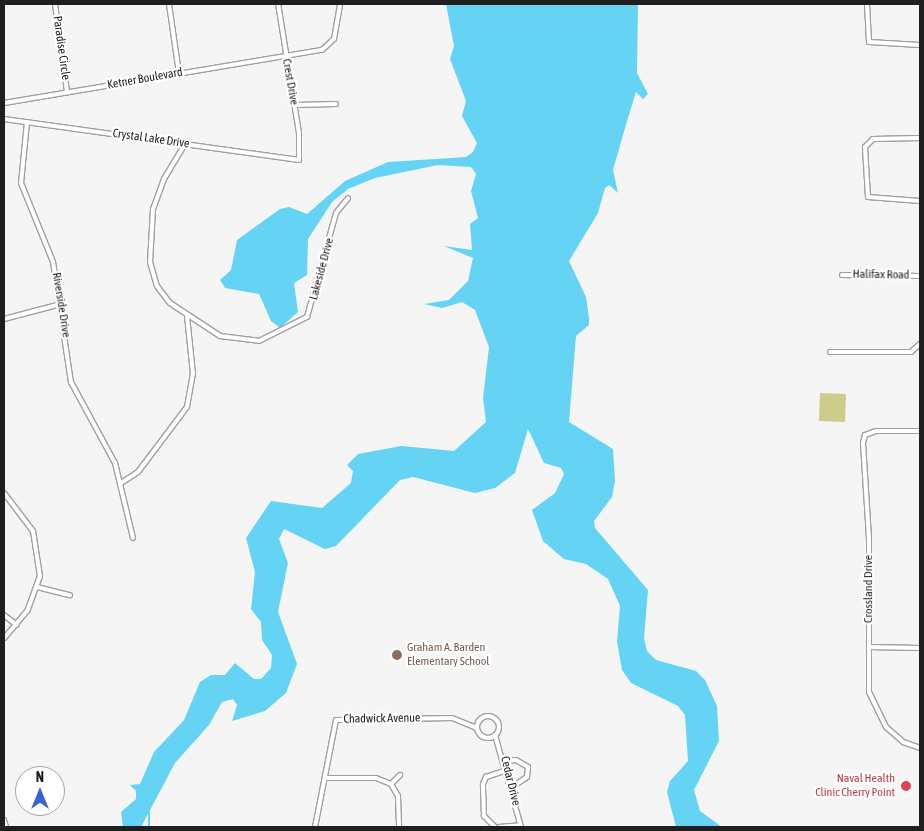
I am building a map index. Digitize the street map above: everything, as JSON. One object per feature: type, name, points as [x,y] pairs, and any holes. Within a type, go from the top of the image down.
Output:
[{"type":"street","name":"Paradise Circle","points":[[55,4],[67,92]]},
{"type":"street","points":[[169,4],[179,73]]},
{"type":"street","name":"Crest Drive","points":[[278,4],[295,105],[299,160]]},
{"type":"street","name":"Ketner Boulevard","points":[[4,103],[322,50],[334,37],[340,4]]},
{"type":"street","points":[[867,4],[869,42],[920,45]]},
{"type":"street","points":[[295,105],[336,104]]},
{"type":"street","name":"Crystal Lake Drive","points":[[4,119],[299,160]]},
{"type":"street","name":"Riverside Drive","points":[[27,122],[22,183],[52,256],[61,304],[71,382],[122,484],[133,538]]},
{"type":"street","points":[[920,138],[873,140],[865,148],[868,197],[920,201]]},
{"type":"street","name":"Lakeside Drive","points":[[185,144],[161,184],[149,245],[157,286],[187,316],[220,336],[250,342],[301,323],[311,311],[336,214],[348,198]]},
{"type":"street","name":"Halifax Road","points":[[842,275],[920,276]]},
{"type":"street","points":[[4,319],[61,304]]},
{"type":"street","points":[[122,484],[138,472],[187,407],[193,374],[187,316]]},
{"type":"street","points":[[830,352],[911,352],[920,344]]},
{"type":"street","name":"Crossland Drive","points":[[920,432],[876,431],[865,435],[863,443],[871,700],[882,722],[903,742],[920,748]]},
{"type":"street","points":[[4,493],[33,531],[40,558],[37,587],[17,625],[4,638]]},
{"type":"street","points":[[37,587],[70,595]]},
{"type":"street","points":[[4,615],[17,625]]},
{"type":"street","points":[[869,647],[920,648]]},
{"type":"street","name":"Cedar Drive","points":[[477,728],[482,717],[492,716],[499,725],[495,736],[505,761],[520,826]]},
{"type":"street","name":"Chadwick Avenue","points":[[315,827],[336,720],[452,718],[477,728]]},
{"type":"street","points":[[477,728],[485,738],[495,736]]},
{"type":"street","points":[[505,761],[516,760],[528,767],[527,777],[512,787]]},
{"type":"street","points":[[507,770],[486,777],[482,784],[484,816],[497,827],[520,826]]},
{"type":"street","points":[[391,784],[400,775]]},
{"type":"street","points":[[326,778],[376,778],[391,784],[398,796],[399,827]]},
{"type":"street","points":[[4,820],[6,827]]},
{"type":"green space","points":[[820,393],[846,394],[845,422],[819,421]]},
{"type":"water","points":[[446,4],[638,4],[637,73],[648,94],[643,99],[636,92],[625,128],[613,170],[618,193],[609,185],[605,188],[598,213],[569,261],[586,297],[589,325],[576,336],[569,422],[613,449],[615,481],[612,497],[594,521],[595,528],[648,590],[644,638],[647,651],[656,660],[696,671],[705,680],[717,706],[719,741],[694,790],[700,811],[722,827],[676,827],[667,792],[670,781],[688,761],[685,715],[678,706],[631,683],[622,670],[617,642],[620,606],[608,579],[586,564],[564,559],[543,541],[532,510],[555,493],[564,474],[561,468],[544,463],[528,429],[515,473],[495,488],[475,493],[413,477],[400,480],[336,546],[325,549],[284,529],[279,539],[288,563],[278,612],[297,664],[286,693],[265,711],[232,721],[237,705],[233,699],[222,702],[209,725],[175,763],[141,827],[123,827],[121,812],[136,799],[136,791],[130,785],[140,784],[154,752],[184,720],[200,682],[211,675],[225,675],[235,663],[254,679],[261,679],[271,668],[272,655],[262,640],[261,622],[251,609],[255,572],[246,538],[271,501],[322,508],[351,483],[353,471],[347,465],[358,454],[401,446],[454,451],[486,422],[483,398],[489,347],[475,310],[462,302],[442,308],[424,304],[449,300],[468,281],[473,258],[444,246],[472,250],[470,224],[478,218],[471,191],[476,174],[471,167],[438,165],[375,178],[348,189],[332,202],[308,239],[307,275],[294,283],[298,312],[280,328],[271,321],[259,294],[225,288],[220,280],[231,270],[237,240],[280,209],[289,207],[307,214],[345,181],[388,162],[466,157],[473,152],[477,143],[462,116],[466,101],[450,59],[454,46]]},
{"type":"waterway","points":[[149,807],[149,827]]},
{"type":"place","name":"Graham A. Barden Elementary School","points":[[397,655]]},
{"type":"place","name":"Naval Health Clinic Cherry Point","points":[[906,786]]}]
